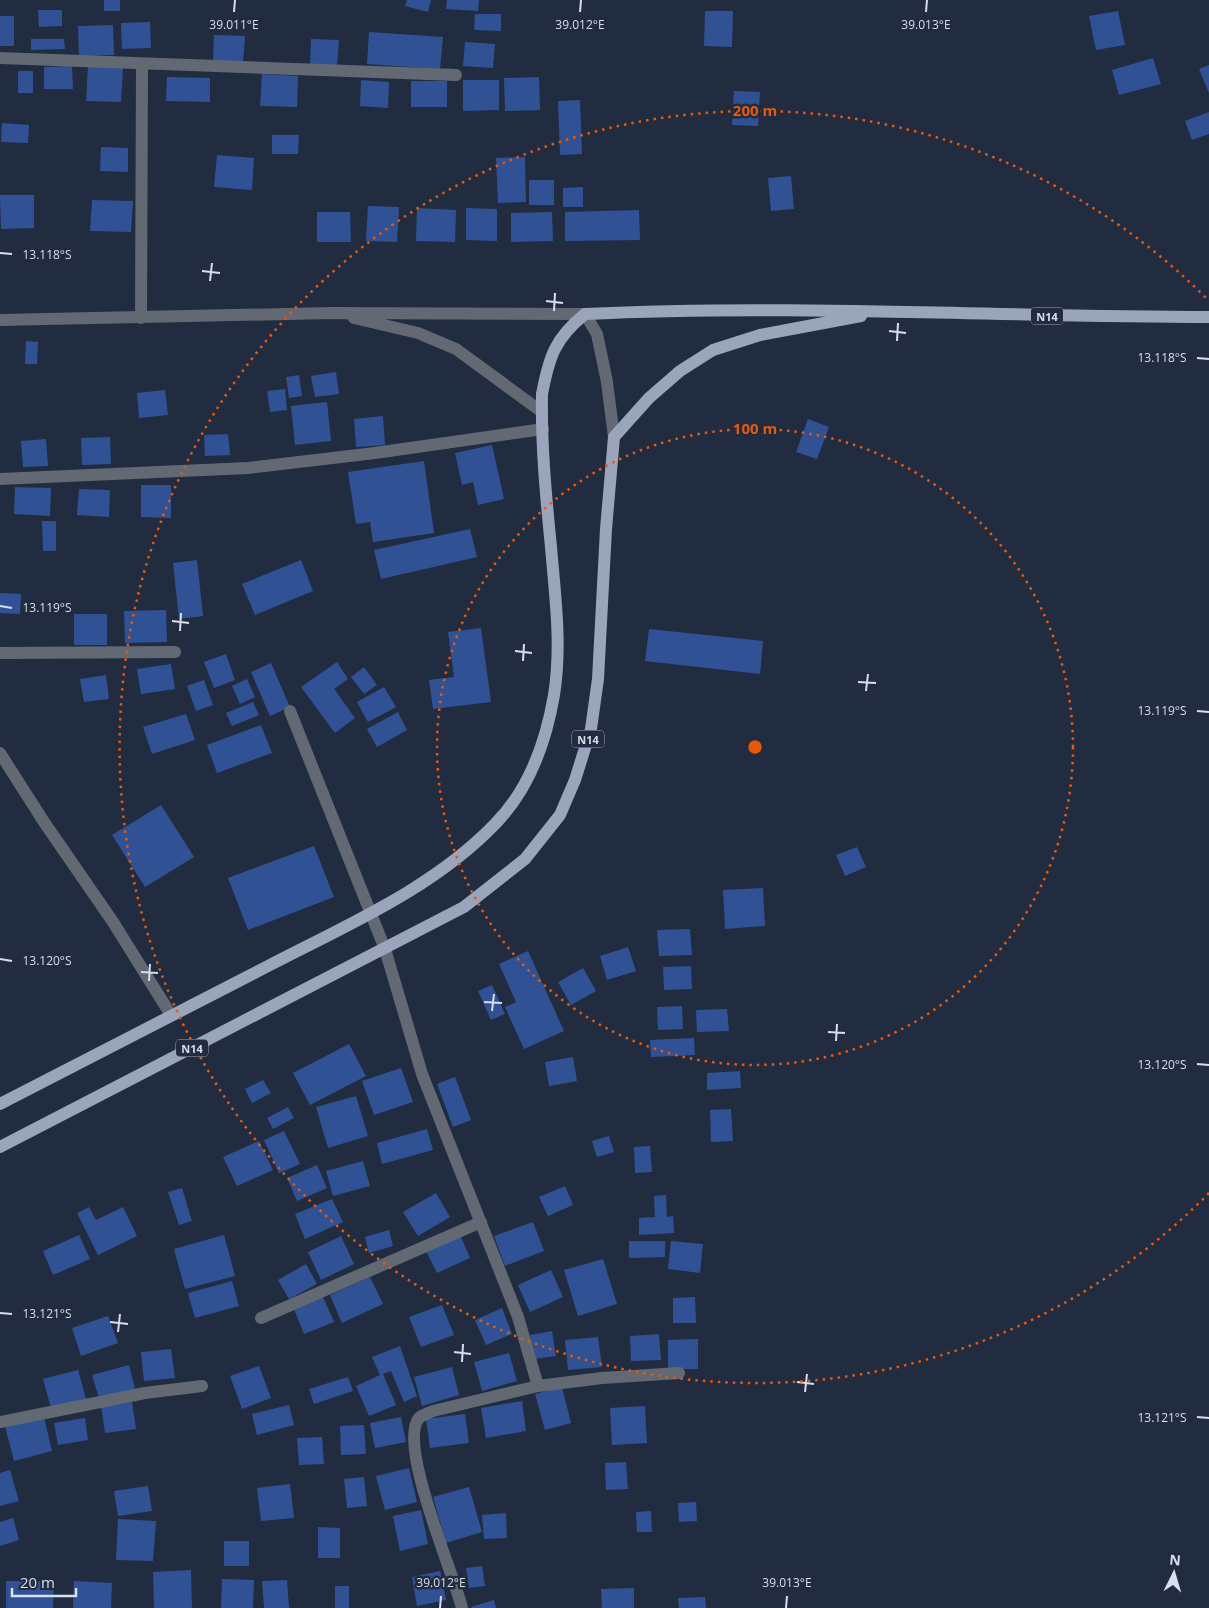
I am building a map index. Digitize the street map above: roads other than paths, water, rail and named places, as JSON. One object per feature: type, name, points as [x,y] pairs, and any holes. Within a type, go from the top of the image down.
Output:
[{"type":"main road","name":"N14","points":[[585,314],[766,310],[1081,317],[1209,317]]},
{"type":"main road","name":"N14","points":[[0,1147],[464,907],[525,859],[560,815],[575,780],[591,729],[598,679],[606,529],[614,437],[649,398],[680,372],[713,350],[760,335],[886,312]]},
{"type":"main road","points":[[0,1104],[370,914],[451,863],[497,822],[530,777],[541,747],[554,694],[558,642],[542,412],[546,372],[554,350],[566,329],[585,314]]},
{"type":"street","points":[[0,58],[456,75]]},
{"type":"street","points":[[141,318],[142,64]]},
{"type":"street","points":[[332,313],[418,333],[456,349],[542,412]]},
{"type":"street","points":[[0,320],[332,313],[585,314],[596,334],[607,382],[614,437]]},
{"type":"street","points":[[0,479],[248,468],[375,454],[542,429]]},
{"type":"street","points":[[0,653],[175,652]]},
{"type":"street","points":[[290,711],[385,949],[422,1074],[518,1317],[538,1386]]},
{"type":"street","points":[[0,752],[44,822],[113,922],[172,1015]]},
{"type":"street","points":[[261,1318],[481,1222]]},
{"type":"street","points":[[462,1608],[418,1473],[415,1428],[420,1418],[433,1411],[538,1386],[602,1378],[679,1373]]},
{"type":"street","points":[[0,1422],[145,1393],[202,1386]]}]
